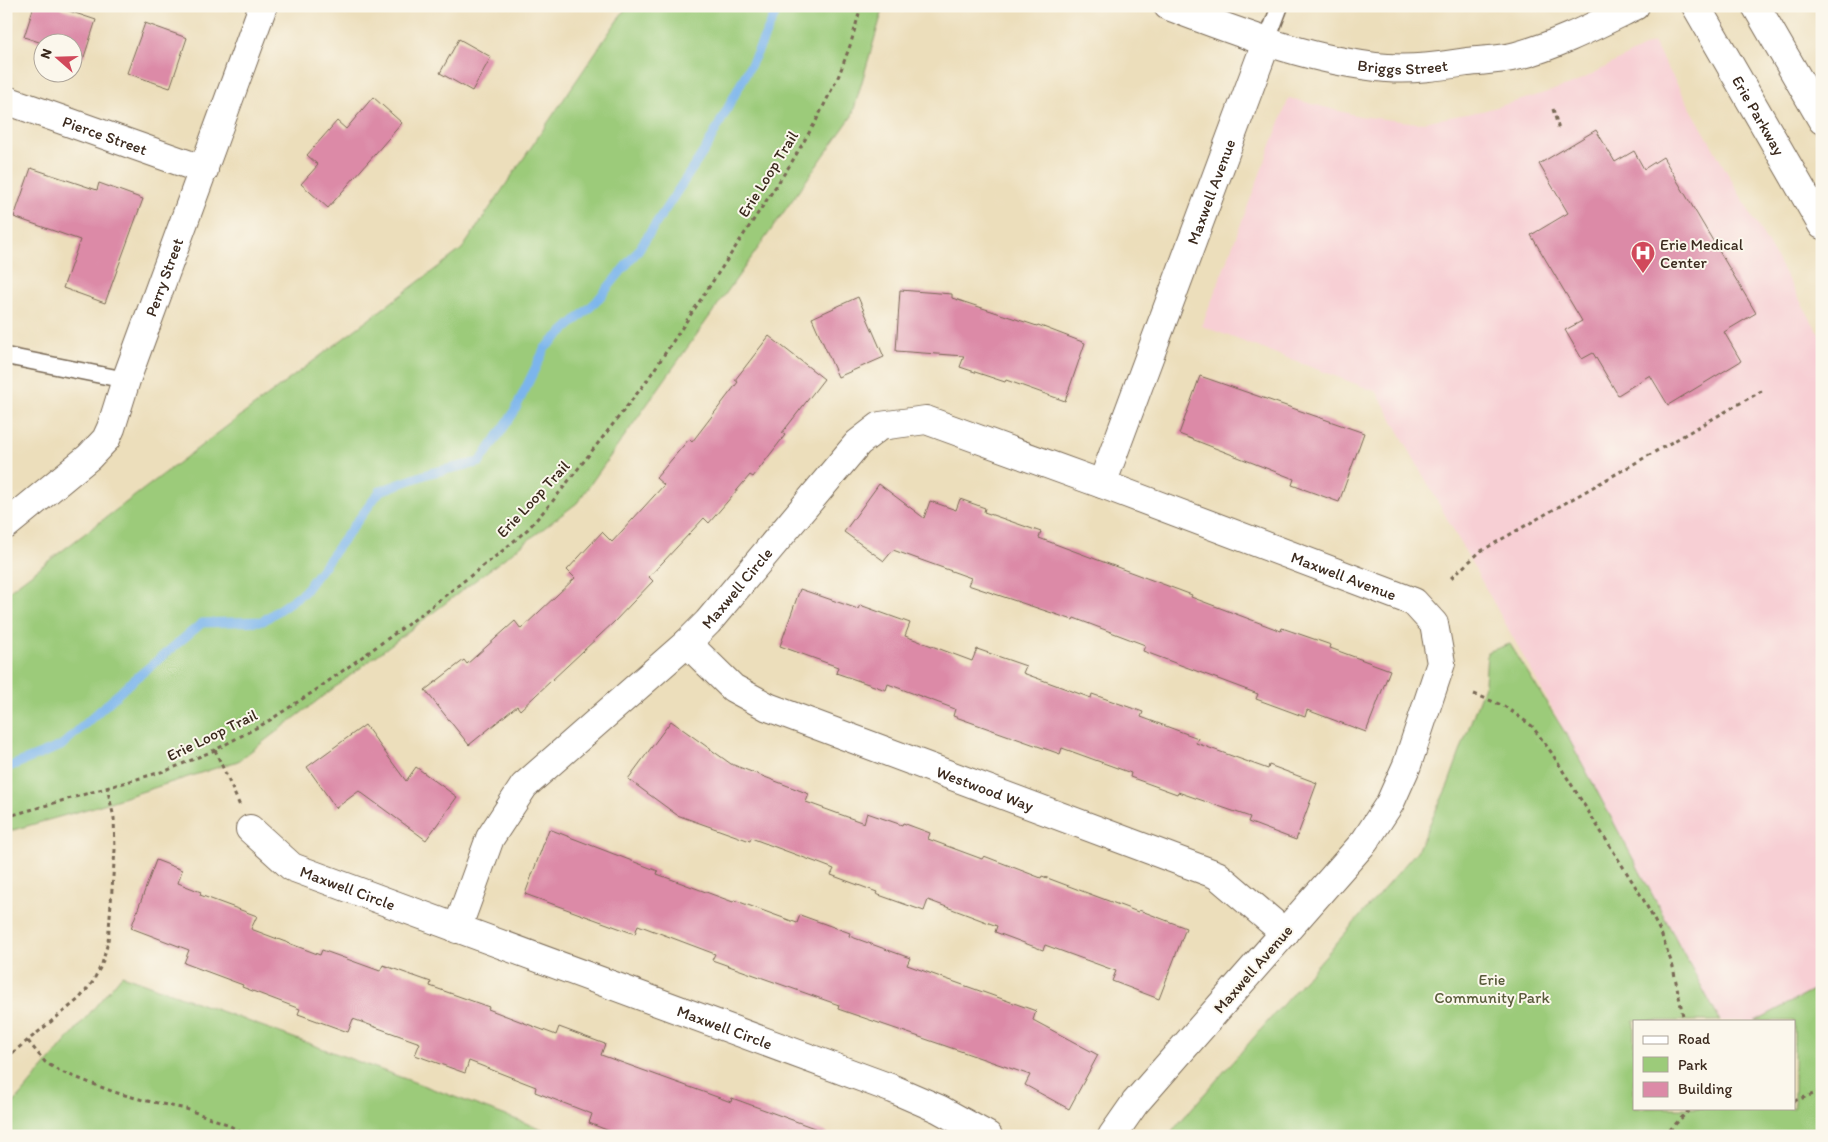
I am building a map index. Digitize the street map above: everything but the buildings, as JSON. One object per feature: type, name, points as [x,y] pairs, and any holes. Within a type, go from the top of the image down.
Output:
[{"type":"street","name":"Perry Street","points":[[13,520],[89,457],[106,439],[263,6]]},
{"type":"street","name":"Briggs Street","points":[[1168,6],[1266,43],[1307,55],[1389,68],[1428,67],[1515,56],[1573,36],[1635,6]]},
{"type":"street","name":"Erie Parkway","points":[[1696,6],[1822,225]]},
{"type":"street","points":[[1756,6],[1822,120]]},
{"type":"street","name":"Maxwell Avenue","points":[[1112,1136],[1135,1103],[1365,840],[1390,804],[1407,765],[1441,663],[1434,624],[1414,602],[1102,484],[1266,43]]},
{"type":"street","name":"Pierce Street","points":[[6,100],[204,170]]},
{"type":"street","name":"Maxwell Circle","points":[[457,929],[490,838],[524,786],[687,643],[721,607],[858,443],[880,426],[926,420],[1102,484]]},
{"type":"street","name":"Westwood Way","points":[[687,643],[733,688],[768,707],[1217,875],[1285,933]]},
{"type":"street","name":"Maxwell Circle","points":[[250,829],[292,867],[893,1089],[939,1109],[988,1136]]},
{"type":"lane","points":[[1266,43],[1280,6]]},
{"type":"lane","points":[[6,356],[126,380]]},
{"type":"path","name":"Erie Loop Trail","points":[[6,817],[168,770],[215,750],[267,722],[316,690],[415,619],[528,529],[552,502],[646,382],[790,165],[840,75],[861,6]]},
{"type":"path","points":[[1553,109],[1559,130]]},
{"type":"path","points":[[1451,578],[1481,551],[1765,389]]},
{"type":"path","points":[[1474,694],[1504,706],[1532,726],[1551,752],[1642,897],[1661,934],[1673,967],[1684,1020]]},
{"type":"path","points":[[215,750],[233,790]]},
{"type":"path","points":[[6,1058],[80,999],[92,984],[102,964],[108,942],[114,850],[114,818],[107,787]]},
{"type":"path","points":[[28,1041],[45,1062],[59,1071],[114,1092],[186,1109],[227,1124],[247,1136]]},
{"type":"path","points":[[1796,1100],[1822,1091]]},
{"type":"path","points":[[1664,1136],[1689,1110]]},
{"type":"shaded area","points":[[1653,42],[1822,339],[1822,986],[1757,1020],[1719,1020],[1569,739],[1377,392],[1202,326],[1289,98],[1359,116],[1418,123],[1482,111],[1575,83]]},
{"type":"green space","points":[[627,6],[884,6],[852,116],[577,503],[238,761],[94,807],[6,832],[6,593],[462,249]]},
{"type":"green space","name":"Erie Community Park","points":[[1510,644],[1569,739],[1719,1020],[1633,1020],[1633,1110],[1796,1110],[1796,1020],[1757,1020],[1822,986],[1822,1136],[1169,1136],[1417,851],[1448,785],[1485,683],[1487,652]]},
{"type":"green space","points":[[122,975],[561,1136],[6,1136],[6,1112]]},
{"type":"waterway","points":[[6,768],[61,746],[129,684],[202,623],[263,621],[304,592],[380,491],[430,473],[480,462],[513,414],[545,348],[596,302],[637,252],[708,145],[757,53],[779,6]]},
{"type":"place","name":"Erie Medical Center","points":[[1643,274]]}]
